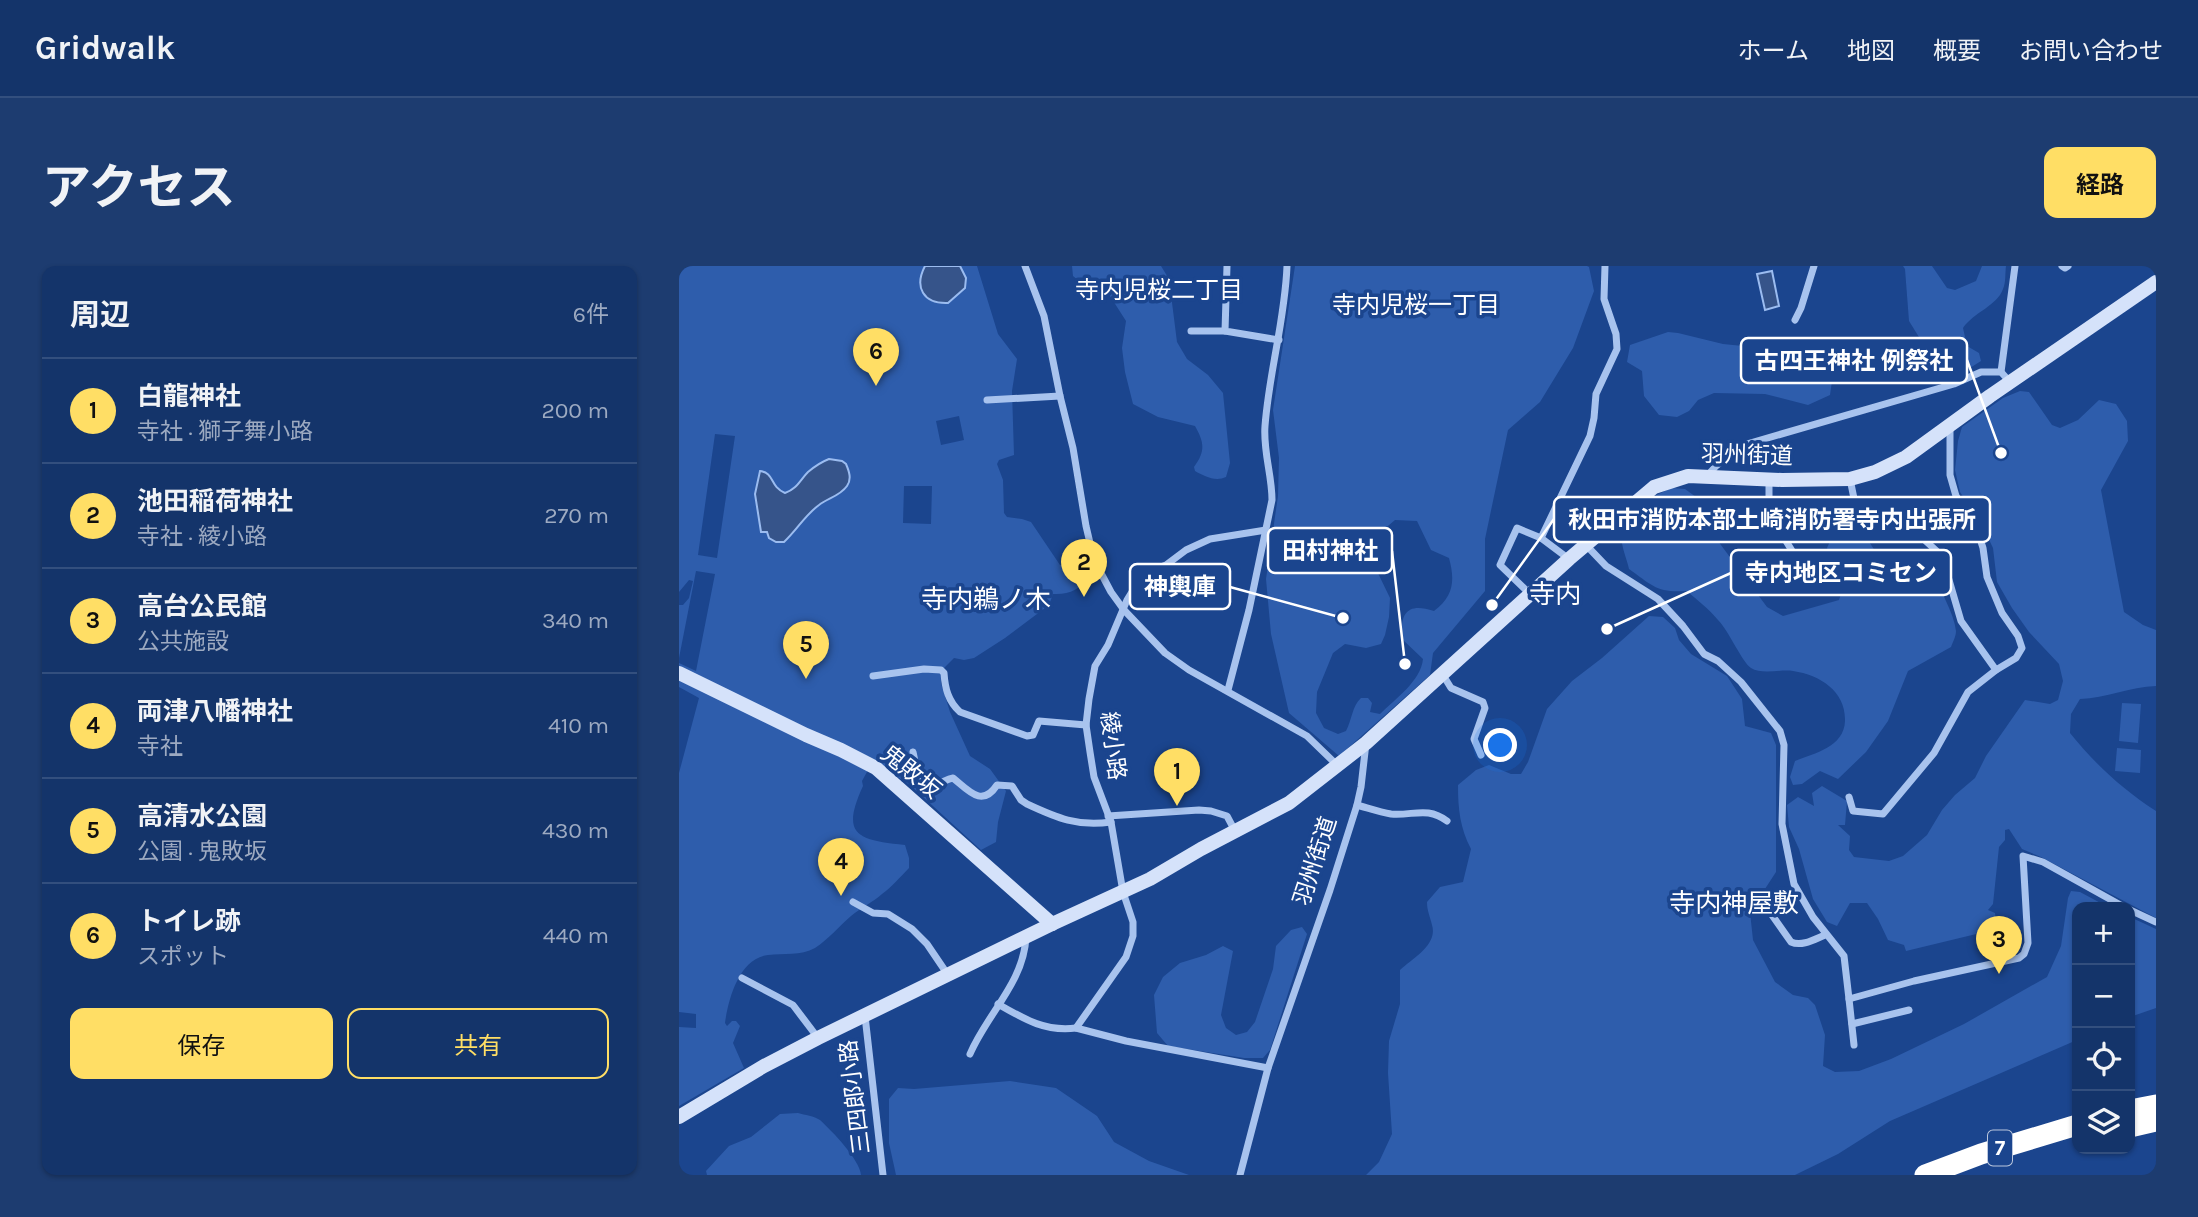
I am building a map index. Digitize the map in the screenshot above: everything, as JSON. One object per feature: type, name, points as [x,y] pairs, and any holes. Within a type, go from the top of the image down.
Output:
[{"type":"highway","points":[[2135,1109],[2156,1105]]},
{"type":"highway","points":[[2135,1125],[2156,1121]]},
{"type":"highway","name":"7","points":[[1935,1173],[2072,1127]]},
{"type":"highway","name":"7","points":[[1963,1175],[2072,1141]]},
{"type":"street","points":[[1025,266],[1044,316],[1094,560],[1111,592],[1124,610],[1165,653],[1189,670],[1307,736],[1337,765]]},
{"type":"street","points":[[1225,331],[1227,266]]},
{"type":"street","points":[[1228,690],[1249,610],[1272,500],[1272,483],[1265,451],[1265,429],[1279,341],[1287,266]]},
{"type":"street","points":[[1541,538],[1590,436],[1595,394],[1617,349],[1616,334],[1604,299],[1605,266]]},
{"type":"street","points":[[1795,320],[1814,266]]},
{"type":"street","points":[[1707,476],[1740,446],[1954,384],[1981,372],[2005,377],[2015,266]]},
{"type":"street","points":[[2062,266],[2068,266]]},
{"type":"street","name":"羽州街道","points":[[1240,1175],[1268,1068],[1331,890],[1357,805],[1366,743],[1569,559],[1654,487],[1688,476],[1769,480],[1850,479],[1875,472],[1906,457],[1949,426],[2005,377],[2156,282]]},
{"type":"street","points":[[1191,331],[1225,331],[1279,341]]},
{"type":"street","points":[[987,400],[1060,396]]},
{"type":"street","points":[[1849,797],[1853,811],[1882,814],[1934,752],[1968,692],[2016,657],[2022,648],[2018,636],[2002,614],[1987,577],[1983,548],[1976,526],[1955,496],[1950,475],[1949,426]]},
{"type":"street","points":[[1850,479],[1861,526],[1916,532],[1942,556],[1961,621],[1996,670]]},
{"type":"street","points":[[1769,480],[1772,518],[1797,559],[1807,589]]},
{"type":"street","points":[[1531,595],[1500,565],[1517,528],[1541,538],[1569,559]]},
{"type":"street","name":"綾小路","points":[[1076,1028],[1126,957],[1133,936],[1133,922],[1123,892],[1110,819],[1094,777],[1086,725],[1095,666],[1108,645],[1127,600],[1143,574],[1166,565],[1185,550],[1210,539],[1266,530]]},
{"type":"street","points":[[1586,545],[1606,566],[1658,599],[1704,654],[1718,661],[1741,682],[1780,731],[1784,745],[1782,824],[1786,851],[1794,884],[1825,934],[1844,956],[1854,1045]]},
{"type":"street","points":[[873,676],[924,669],[940,670],[944,673],[945,689],[954,708],[1027,736],[1033,735],[1039,722],[1086,725]]},
{"type":"street","name":"鬼敗坂","points":[[679,673],[876,768],[1052,924]]},
{"type":"street","points":[[1443,675],[1451,688],[1483,702],[1485,708],[1473,740],[1481,755]]},
{"type":"street","points":[[679,1116],[818,1038],[1123,892],[1289,803],[1366,743]]},
{"type":"street","points":[[913,752],[919,777],[923,782],[932,785],[953,778],[974,795],[985,796],[991,794],[997,785],[1012,786],[1027,804],[1071,822],[1093,825],[1110,819],[1211,811],[1227,816],[1236,831]]},
{"type":"street","points":[[1357,805],[1391,814],[1430,812],[1447,821]]},
{"type":"street","points":[[1849,999],[1914,981],[2018,958],[2024,954],[2028,943],[2023,856],[2043,862],[2116,902]]},
{"type":"street","points":[[853,902],[873,913],[888,914],[912,929],[927,944],[949,975]]},
{"type":"street","points":[[1767,908],[1795,944],[1809,942],[1825,934]]},
{"type":"street","points":[[2135,912],[2156,922]]},
{"type":"street","points":[[970,1055],[978,1035],[1015,980],[1025,950],[1026,937]]},
{"type":"street","points":[[742,978],[793,1005],[818,1038]]},
{"type":"street","points":[[998,1004],[1023,1019],[1045,1027],[1059,1030],[1076,1028],[1139,1044],[1268,1068]]},
{"type":"street","points":[[1852,1024],[1909,1010]]},
{"type":"street","name":"三四郎小路","points":[[865,1014],[883,1175]]},
{"type":"shaded area","points":[[679,266],[977,266],[998,334],[1017,359],[1012,391],[1014,455],[999,460],[997,464],[1003,480],[1004,513],[1007,517],[1031,522],[1060,565],[1086,562],[1090,569],[1090,577],[1082,585],[1069,592],[1053,594],[1049,605],[1005,638],[974,658],[954,658],[941,671],[941,683],[950,712],[970,756],[990,769],[1006,791],[996,842],[981,850],[910,785],[873,761],[862,781],[863,786],[853,816],[854,825],[858,832],[875,841],[905,845],[909,868],[886,891],[810,951],[768,955],[749,964],[732,992],[725,1023],[727,1026],[736,1021],[740,1026],[733,1043],[744,1068],[679,1106],[679,1027],[696,1028],[696,1014],[679,1012],[679,773],[699,698],[679,687],[679,663],[696,671],[715,574],[696,571],[679,658],[679,605],[683,605],[689,598],[693,581],[689,580],[679,592]],"holes":[[[959,416],[964,440],[941,445],[936,421]],[[715,434],[735,436],[717,558],[698,555]],[[904,486],[932,486],[931,524],[903,523]]]},
{"type":"shaded area","points":[[925,266],[960,266],[966,278],[965,288],[948,303],[932,301],[923,293],[921,287],[920,281]]},
{"type":"shaded area","points":[[1072,266],[1161,266],[1169,279],[1177,342],[1187,359],[1208,375],[1223,393],[1230,463],[1226,477],[1214,479],[1195,471],[1202,447],[1195,426],[1158,417],[1133,404],[1122,348],[1126,321],[1110,296],[1084,285],[1073,276]]},
{"type":"shaded area","points":[[1295,266],[1589,267],[1594,291],[1573,348],[1540,402],[1508,430],[1485,539],[1485,591],[1433,653],[1430,675],[1339,756],[1289,713],[1271,634],[1266,579],[1278,496],[1279,458],[1273,410]],"holes":[[[1395,520],[1417,521],[1431,550],[1449,558],[1452,573],[1449,593],[1434,611],[1417,608],[1411,609],[1404,616],[1402,639],[1423,659],[1418,675],[1380,714],[1370,712],[1372,703],[1368,698],[1361,698],[1346,731],[1338,734],[1324,728],[1316,713],[1317,692],[1333,653],[1345,644],[1366,648],[1381,644],[1389,617],[1390,598],[1376,569],[1376,545],[1382,531]]]},
{"type":"shaded area","points":[[1903,266],[1932,266],[1947,288],[1955,290],[1976,281],[1982,266],[2006,266],[2005,284],[2000,295],[1963,328],[1967,346],[1979,353],[1981,361],[1954,378],[1945,379],[1909,321]]},
{"type":"shaded area","points":[[1772,271],[1779,306],[1765,310],[1757,274]]},
{"type":"shaded area","points":[[1668,332],[1723,344],[1783,350],[1812,363],[1832,381],[1830,395],[1808,405],[1765,394],[1714,393],[1698,400],[1689,411],[1677,417],[1659,415],[1644,396],[1642,371],[1627,362],[1630,345]]},
{"type":"shaded area","points":[[2020,391],[2029,392],[2052,425],[2060,428],[2078,420],[2099,400],[2116,404],[2127,421],[2128,441],[2101,490],[2124,612],[2156,630],[2156,686],[2080,699],[2071,714],[2070,733],[2110,776],[2156,811],[2156,918],[2135,907],[2135,902],[2126,902],[2022,849],[2009,829],[2005,830],[2005,840],[1999,847],[1993,904],[1988,910],[1995,913],[1997,929],[1906,951],[1904,945],[1888,940],[1867,903],[1850,903],[1837,926],[1827,922],[1813,899],[1799,849],[1789,827],[1787,805],[1798,797],[1814,806],[1812,793],[1822,786],[1847,801],[1845,825],[1838,825],[1850,836],[1849,850],[1854,857],[1889,861],[1903,856],[1927,835],[1942,810],[1975,778],[1986,756],[2025,700],[2050,704],[2058,700],[2063,681],[2059,664],[2029,632],[1997,582],[1993,548],[1960,492],[1955,470],[1962,427],[2003,398]]},
{"type":"shaded area","points":[[829,459],[846,464],[850,478],[844,489],[814,509],[784,542],[776,542],[769,538],[767,532],[761,532],[755,494],[760,471],[768,474],[776,487],[785,493],[795,487],[813,468]]},
{"type":"shaded area","points":[[1671,488],[1685,489],[1696,497],[1715,537],[1767,607],[1783,616],[1839,600],[1841,579],[1827,548],[1831,539],[1857,531],[1863,532],[1875,551],[1933,571],[1955,624],[1956,633],[1951,647],[1908,671],[1888,721],[1866,752],[1838,779],[1820,771],[1802,784],[1793,785],[1790,777],[1795,761],[1827,748],[1840,737],[1845,721],[1844,711],[1836,693],[1822,681],[1803,673],[1751,668],[1722,625],[1687,591],[1669,591],[1656,587],[1629,569],[1622,540],[1625,523],[1635,510]]},
{"type":"shaded area","points":[[1649,616],[1663,617],[1675,628],[1679,640],[1691,654],[1727,676],[1742,699],[1745,726],[1771,733],[1776,745],[1776,872],[1750,912],[1753,940],[1775,982],[1793,995],[1808,998],[1815,1005],[1825,1035],[1823,1066],[1835,1072],[1859,1071],[1891,1059],[1964,1024],[2047,977],[2061,946],[2071,891],[2080,892],[2099,902],[2072,902],[2072,1042],[1890,1121],[1838,1154],[1795,1175],[1366,1175],[1379,1162],[1392,1134],[1389,1041],[1400,1004],[1400,970],[1428,945],[1433,932],[1427,902],[1440,887],[1463,882],[1471,849],[1460,818],[1458,785],[1476,770],[1489,765],[1511,774],[1521,774],[1547,709],[1572,681]]},
{"type":"shaded area","points":[[2122,703],[2141,704],[2138,743],[2119,741]]},
{"type":"shaded area","points":[[2117,748],[2141,750],[2140,773],[2115,771]]},
{"type":"shaded area","points":[[2135,919],[2156,929],[2156,1008],[2135,1015]]},
{"type":"shaded area","points":[[1302,927],[1307,934],[1270,1050],[1263,1058],[1244,1058],[1168,1046],[1157,1033],[1154,995],[1163,977],[1180,963],[1206,955],[1223,946],[1233,951],[1221,1015],[1226,1028],[1236,1035],[1247,1032],[1255,1022],[1273,969],[1276,946],[1291,930]]},
{"type":"shaded area","points":[[1010,1081],[1056,1088],[1097,1116],[1114,1142],[1149,1161],[1189,1175],[896,1175],[889,1143],[889,1099],[898,1088]]},
{"type":"shaded area","points":[[798,1113],[818,1119],[825,1125],[851,1154],[861,1175],[707,1175],[706,1171],[729,1146],[751,1137],[780,1114]]},
{"type":"place","name":"トイレ跡","points":[[876,386]]},
{"type":"place","name":"古四王神社 例祭社","points":[[2001,453]]},
{"type":"place","name":"池田稲荷神社","points":[[1084,597]]},
{"type":"place","name":"秋田市消防本部土崎消防署寺内出張所","points":[[1492,605]]},
{"type":"place","name":"神輿庫","points":[[1343,618]]},
{"type":"place","name":"寺内地区コミセン","points":[[1607,629]]},
{"type":"place","name":"田村神社","points":[[1405,664]]},
{"type":"place","name":"高清水公園","points":[[806,679]]},
{"type":"place","name":"白龍神社","points":[[1177,806]]},
{"type":"place","name":"両津八幡神社","points":[[841,896]]},
{"type":"place","name":"高台公民館","points":[[1999,974]]},
{"type":"district","name":"寺内児桜二丁目","points":[[1159,290]]},
{"type":"district","name":"寺内児桜一丁目","points":[[1416,305]]},
{"type":"district","name":"寺内","points":[[1555,594]]},
{"type":"district","name":"寺内鵜ノ木","points":[[986,599]]},
{"type":"district","name":"寺内神屋敷","points":[[1734,903]]}]
